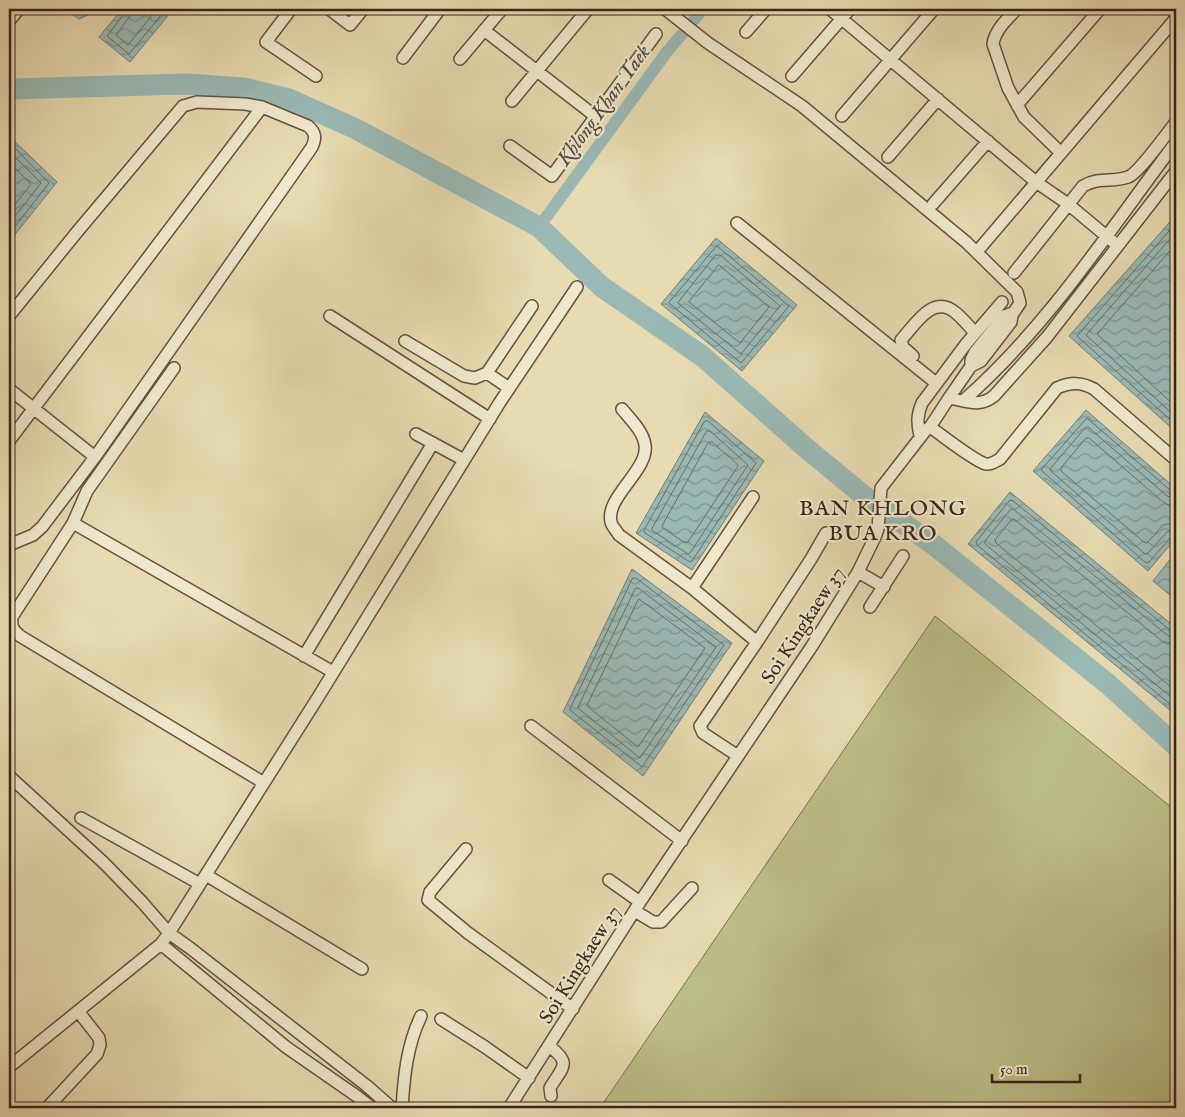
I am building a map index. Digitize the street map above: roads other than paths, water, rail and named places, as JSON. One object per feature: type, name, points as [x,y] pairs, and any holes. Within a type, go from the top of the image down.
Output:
[{"type":"street","points":[[9,21],[19,9]]},
{"type":"street","points":[[291,9],[266,42],[316,76]]},
{"type":"street","points":[[329,9],[350,24],[363,9]]},
{"type":"street","points":[[403,58],[440,9]]},
{"type":"street","points":[[460,59],[502,9]]},
{"type":"street","points":[[512,100],[588,9]]},
{"type":"street","points":[[665,9],[708,42],[802,106],[966,242],[1017,292],[1020,303],[1013,313],[1011,322],[981,361],[971,366],[971,348],[975,333],[1002,302]]},
{"type":"street","points":[[746,32],[766,9]]},
{"type":"street","points":[[830,9],[891,58],[1036,182],[1068,204],[1117,245]]},
{"type":"street","points":[[792,76],[850,9]]},
{"type":"street","points":[[842,116],[934,9]]},
{"type":"street","points":[[1017,9],[998,30],[993,44],[1008,88],[1024,117],[1060,152]]},
{"type":"street","points":[[1017,104],[1100,9]]},
{"type":"street","points":[[981,247],[1176,18]]},
{"type":"street","points":[[484,30],[595,116]]},
{"type":"street","points":[[510,146],[552,176],[656,34]]},
{"type":"street","points":[[888,157],[938,99]]},
{"type":"street","points":[[9,316],[183,106],[197,102],[245,104],[262,107],[308,126],[315,135],[312,147],[42,527],[33,535],[9,545]]},
{"type":"street","points":[[9,441],[262,107]]},
{"type":"street","points":[[1014,272],[1083,186],[1092,180],[1129,177],[1137,170],[1176,122]]},
{"type":"street","points":[[932,204],[988,141]]},
{"type":"street","points":[[964,400],[1037,327],[1174,148]]},
{"type":"street","points":[[949,398],[978,404],[986,403],[994,396],[1047,337],[1176,171]]},
{"type":"street","points":[[737,223],[937,381]]},
{"type":"street","points":[[9,1067],[160,944],[169,933],[334,672],[509,388],[577,286]]},
{"type":"street","points":[[405,341],[464,376],[475,378],[487,373],[532,306]]},
{"type":"street","points":[[937,381],[903,347],[902,340],[928,309],[936,307],[942,307],[955,312],[975,333]]},
{"type":"street","points":[[920,436],[917,422],[918,412],[937,381],[1004,316],[1013,313]]},
{"type":"street","points":[[330,316],[490,419]]},
{"type":"street","points":[[1037,327],[1047,337]]},
{"type":"street","points":[[1021,344],[1032,354]]},
{"type":"street","name":"Soi Kingkaew 37","points":[[509,1108],[638,906],[812,646],[858,572],[878,529],[881,488],[920,436],[930,427],[971,366]]},
{"type":"street","points":[[174,368],[87,491],[73,523],[12,617],[11,625],[14,630],[264,783]]},
{"type":"street","points":[[487,373],[509,388]]},
{"type":"street","points":[[930,427],[985,464],[990,464],[1000,459],[1057,388],[1068,383],[1075,383],[1094,389],[1176,460]]},
{"type":"street","points":[[9,389],[94,456]]},
{"type":"street","points":[[622,409],[639,430],[646,446],[642,461],[613,508],[610,520],[612,526],[619,535],[692,588],[758,642]]},
{"type":"street","points":[[416,434],[464,460]]},
{"type":"street","points":[[304,656],[434,443]]},
{"type":"street","points":[[692,588],[753,497]]},
{"type":"street","points":[[73,523],[334,672]]},
{"type":"street","points":[[738,756],[703,732],[700,726],[758,642],[826,534]]},
{"type":"street","points":[[870,607],[903,556]]},
{"type":"street","points":[[858,572],[884,587]]},
{"type":"street","points":[[531,726],[682,840]]},
{"type":"street","points":[[9,776],[104,863],[169,933],[344,1068],[392,1108]]},
{"type":"street","points":[[81,818],[203,880],[362,969]]},
{"type":"street","points":[[466,850],[430,892],[428,900],[468,933],[573,1009]]},
{"type":"street","points":[[609,880],[654,922],[661,922],[692,888]]},
{"type":"street","points":[[160,944],[286,1047],[372,1108]]},
{"type":"street","points":[[47,1108],[97,1054],[100,1045],[99,1038],[78,1011]]},
{"type":"street","points":[[402,1108],[403,1085],[410,1046],[421,1016]]},
{"type":"street","points":[[441,1019],[529,1078]]},
{"type":"street","points":[[550,1046],[563,1058],[564,1062],[550,1088],[551,1096]]},
{"type":"water","points":[[65,9],[95,9],[90,14],[79,19]]},
{"type":"water","points":[[122,9],[166,9],[171,12],[130,62],[99,37]]},
{"type":"water","points":[[9,136],[57,182],[9,242]]},
{"type":"water","points":[[1176,215],[1176,432],[1069,336]]},
{"type":"water","points":[[716,238],[797,305],[742,371],[661,304]]},
{"type":"water","points":[[1086,410],[1176,489],[1176,538],[1148,571],[1033,471]]},
{"type":"water","points":[[705,412],[764,461],[692,570],[636,533]]},
{"type":"water","points":[[1010,492],[1176,628],[1176,715],[968,544]]},
{"type":"water","points":[[1176,552],[1176,600],[1153,581]]},
{"type":"water","points":[[632,569],[732,643],[643,776],[563,712]]},
{"type":"waterway","name":"Khlong Khan Taek","points":[[539,227],[666,53],[703,9]]},
{"type":"waterway","points":[[9,89],[186,84],[244,88],[289,99],[356,129],[539,227],[602,287],[702,356],[806,448],[863,495],[934,545],[1108,684],[1176,746]]},
{"type":"district","name":"BAN KHLONG BUA KRO","points":[[883,520]]}]
